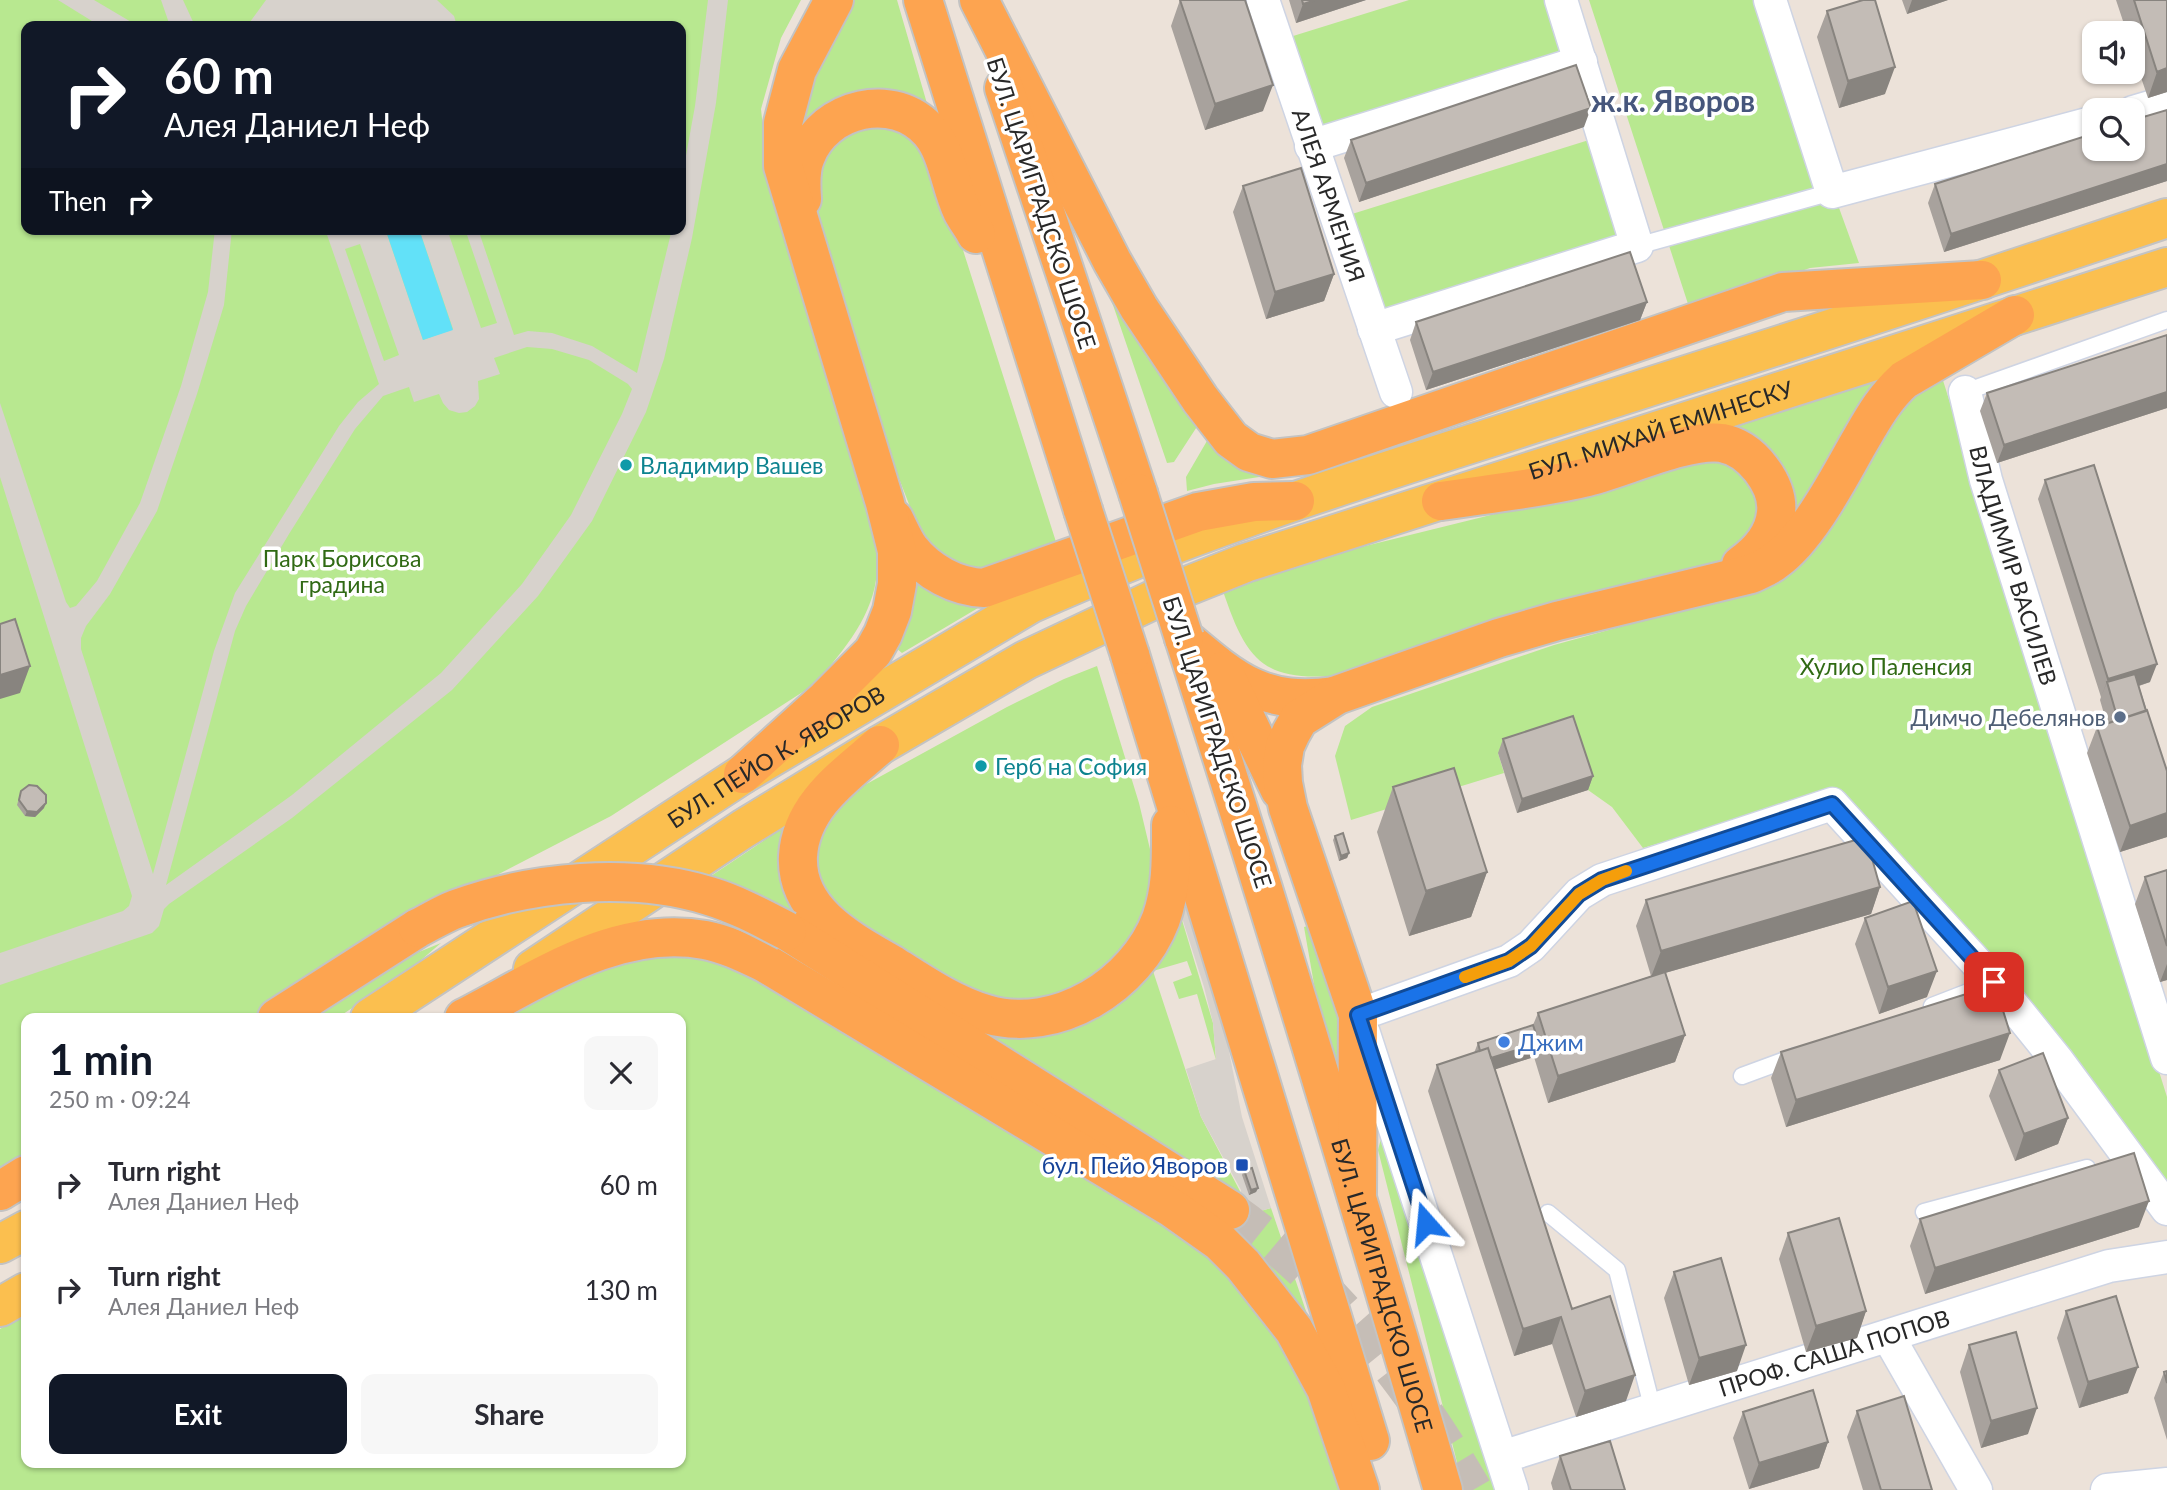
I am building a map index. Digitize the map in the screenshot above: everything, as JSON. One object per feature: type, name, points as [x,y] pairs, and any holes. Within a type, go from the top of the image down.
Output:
[{"type":"highway","points":[[743,774],[873,652],[892,611],[897,584],[897,551],[885,503],[783,166],[783,123],[797,70],[834,0]]},
{"type":"highway","points":[[923,0],[1130,655],[1385,1490]]},
{"type":"highway","points":[[977,0],[1139,308],[1200,399],[1231,439],[1260,457],[1282,460],[1308,455],[1783,292],[1982,280]]},
{"type":"highway","name":"БУЛ. ЦАРИГРАДСКО ШОСЕ","points":[[977,0],[1263,883],[1443,1490]]},
{"type":"highway","points":[[805,243],[801,183],[805,157],[815,138],[827,125],[861,109],[885,108],[920,122],[931,133],[941,150],[962,210],[1022,313]]},
{"type":"highway","points":[[1184,638],[1223,671],[1249,687],[1272,695],[1309,699],[1338,695],[1499,638],[1557,621],[1751,574],[1776,561],[1814,517],[1893,389],[2015,315]]},
{"type":"highway","points":[[1440,501],[1582,479],[1689,446],[1719,443],[1730,445],[1741,450],[1761,470],[1772,486],[1776,513],[1768,537],[1760,548],[1733,571],[1700,588]]},
{"type":"highway","points":[[885,503],[910,549],[937,575],[970,587],[984,588],[1198,512],[1254,502],[1296,500]]},
{"type":"highway","points":[[1223,671],[1288,808],[1358,1015],[1357,1193]]},
{"type":"highway","points":[[1288,808],[1282,765],[1285,746],[1299,719],[1338,695]]},
{"type":"highway","points":[[880,745],[826,793],[807,820],[798,856],[799,875],[819,914],[838,932],[956,1003],[989,1015],[1020,1018],[1050,1016],[1077,1007],[1099,995],[1138,959],[1161,920],[1170,888],[1172,791]]},
{"type":"highway","points":[[285,1013],[418,928],[453,910],[496,896],[590,882],[621,882],[709,896],[748,911],[787,931],[1230,1210]]},
{"type":"highway","points":[[471,1013],[573,961],[628,942],[666,938],[706,940],[765,963],[1172,1208],[1220,1242],[1243,1265],[1294,1330],[1326,1389],[1360,1490]]},
{"type":"highway","points":[[0,1191],[21,1178]]},
{"type":"main road","name":"БУЛ. МИХАЙ ЕМИНЕСКУ","points":[[1205,534],[1296,500],[2167,218]]},
{"type":"main road","name":"БУЛ. МИХАЙ ЕМИНЕСКУ","points":[[1156,599],[1245,563],[2167,267]]},
{"type":"main road","name":"БУЛ. ПЕЙО К. ЯВОРОВ","points":[[378,1013],[743,774],[1030,604],[1205,534]]},
{"type":"main road","name":"БУЛ. ПЕЙО К. ЯВОРОВ","points":[[468,1013],[732,836],[880,745],[1026,660],[1156,599]]},
{"type":"main road","points":[[0,1244],[21,1233]]},
{"type":"main road","points":[[0,1307],[21,1295]]},
{"type":"street","name":"АЛЕЯ АРМЕНИЯ","points":[[1263,0],[1396,392]]},
{"type":"street","points":[[1374,329],[1637,246],[1561,0]]},
{"type":"street","points":[[1770,0],[1832,192],[2082,125]]},
{"type":"street","points":[[1311,146],[1581,62]]},
{"type":"street","points":[[2145,108],[2167,102]]},
{"type":"street","name":"ВЛАДИМИР ВАСИЛЕВ","points":[[1965,392],[1986,480],[2159,998],[2167,1058]]},
{"type":"street","points":[[1512,1490],[1358,1015],[1509,961],[1531,946],[1579,894],[1602,880],[1832,804],[1994,982],[2117,1160],[2167,1209]]},
{"type":"street","name":"ПРОФ. САША ПОПОВ","points":[[1502,1457],[2109,1266],[2167,1257]]},
{"type":"street","points":[[1888,1336],[1976,1490]]},
{"type":"street","points":[[2107,1490],[2167,1484]]},
{"type":"lane","points":[[1637,246],[1832,192]]},
{"type":"lane","points":[[1965,392],[2167,320]]},
{"type":"lane","points":[[1919,1010],[1994,982]]},
{"type":"lane","points":[[1742,1076],[1805,1052]]},
{"type":"lane","points":[[1924,1212],[2117,1160]]},
{"type":"lane","points":[[1548,1213],[1617,1270],[1653,1410]]},
{"type":"green space","name":"Парк Борисова градина","points":[[0,0],[801,0],[781,38],[761,109],[767,166],[868,509],[875,544],[877,571],[873,595],[852,638],[812,686],[611,816],[402,924],[258,1013],[21,1013],[21,1158],[0,1170]]},
{"type":"green space","points":[[850,0],[897,0],[928,107],[801,128],[811,81]]},
{"type":"green space","points":[[1409,0],[1561,0],[1581,62],[1311,146],[1277,41]]},
{"type":"green space","points":[[1589,0],[1770,0],[1859,263],[1810,268],[1690,310]]},
{"type":"green space","points":[[870,124],[901,127],[934,159],[1057,545],[976,570],[952,562],[927,542],[914,517],[898,476],[814,199],[816,170],[837,139]]},
{"type":"green space","points":[[1605,135],[1637,246],[1374,329],[1336,219]]},
{"type":"green space","points":[[1057,183],[1200,422],[1174,462],[1167,463],[1113,305]]},
{"type":"green space","points":[[1884,373],[1797,516],[1739,426],[1754,418]]},
{"type":"green space","name":"Хулио Паленсия","points":[[1941,374],[2167,1097],[2167,1188],[1830,793],[1643,848],[1612,807],[1588,790],[1498,753],[1504,773],[1351,820],[1335,756],[1345,726],[1372,707],[1554,645],[1744,593],[1896,405]]},
{"type":"green space","points":[[1211,434],[1285,473],[1187,491],[1186,477]]},
{"type":"green space","points":[[1687,455],[1737,465],[1762,506],[1742,556],[1342,675],[1293,675],[1275,670],[1261,662],[1240,633],[1222,588],[1325,556],[1511,510]]},
{"type":"green space","points":[[916,583],[947,600],[978,608],[902,653],[896,648]]},
{"type":"green space","points":[[1097,666],[1139,803],[1154,866],[1151,896],[1135,936],[1109,967],[1059,997],[1009,1001],[961,988],[828,902],[813,866],[818,831],[852,792],[1007,707]]},
{"type":"green space","points":[[787,825],[787,879],[1010,1033],[1182,920],[1213,1023],[1216,1060],[1197,994],[1179,999],[1173,982],[1192,975],[1187,961],[1153,971],[1201,1117],[1241,1193],[705,880]]},
{"type":"green space","points":[[1314,924],[1340,1008],[1342,1081],[1318,1007],[1304,927]]},
{"type":"green space","points":[[441,943],[407,972],[345,1013],[311,1013],[395,958]]},
{"type":"green space","points":[[650,948],[724,960],[1194,1242],[1235,1277],[1309,1381],[1343,1490],[0,1490],[0,1329],[21,1317],[21,1468],[686,1468],[686,1013],[509,1013],[537,995]]},
{"type":"green space","points":[[1385,1123],[1497,1490],[1464,1490],[1378,1150]]},
{"type":"green space","points":[[1271,1208],[1307,1316],[1231,1236],[1250,1214]]},
{"type":"shaded area","points":[[58,0],[94,0],[130,21],[92,21]]},
{"type":"shaded area","points":[[161,0],[183,0],[193,21],[168,21]]},
{"type":"shaded area","points":[[266,0],[437,0],[454,16],[456,21],[251,21]]},
{"type":"shaded area","points":[[708,0],[728,0],[716,103],[692,238],[664,359],[646,412],[592,521],[538,596],[452,690],[292,818],[169,904],[164,909],[159,926],[152,933],[0,985],[0,953],[123,911],[129,906],[132,896],[0,477],[0,403],[66,602],[70,608],[76,606],[97,581],[140,503],[181,386],[208,292],[214,235],[231,235],[224,305],[157,511],[110,594],[86,626],[81,638],[81,649],[153,874],[214,651],[235,593],[339,426],[358,402],[379,384],[327,235],[387,235],[423,340],[453,329],[421,235],[449,235],[481,328],[497,323],[467,235],[480,235],[514,335],[528,331],[552,333],[592,346],[637,373],[671,235],[686,235],[686,156]],"holes":[[[360,244],[399,355],[384,361],[345,249]],[[527,347],[552,349],[589,360],[632,389],[571,515],[522,584],[441,673],[292,795],[166,885],[235,631],[246,606],[355,429],[383,396],[409,387],[414,402],[439,394],[449,410],[467,412],[479,399],[478,381],[500,374],[494,358]]]},
{"type":"shaded area","points":[[1186,908],[1224,1026],[1242,1117],[1271,1208],[1250,1214],[1231,1236],[1241,1190],[1201,1117],[1186,1069],[1216,1059],[1213,1023],[1204,987],[1183,921],[1178,921]]},
{"type":"water","points":[[387,235],[421,235],[453,330],[423,340]]},
{"type":"building","points":[[1180,0],[1245,0],[1273,85],[1215,104]]},
{"type":"building","points":[[1863,0],[1875,0],[1895,67],[1848,81],[1827,11]]},
{"type":"building","points":[[2134,0],[2167,0],[2167,68],[2157,72],[2145,34],[2145,21],[2141,21]]},
{"type":"building","points":[[1576,65],[1591,108],[1366,183],[1351,140]]},
{"type":"building","points":[[2167,110],[2167,164],[1951,234],[1935,184],[2082,137],[2082,161],[2145,161],[2145,116]]},
{"type":"building","points":[[1301,168],[1334,274],[1275,292],[1243,186]]},
{"type":"building","points":[[1630,252],[1647,302],[1433,372],[1416,322]]},
{"type":"building","points":[[2167,335],[2167,392],[2004,445],[1987,393]]},
{"type":"building","points":[[2094,465],[2157,664],[2108,679],[2045,480]]},
{"type":"building","points":[[15,619],[30,666],[0,675],[0,624]]},
{"type":"building","points":[[2135,674],[2146,711],[2118,720],[2107,682]]},
{"type":"building","points":[[2147,710],[2167,771],[2167,813],[2130,826],[2097,727]]},
{"type":"building","points":[[1573,716],[1593,776],[1522,799],[1503,739]]},
{"type":"building","points":[[1454,768],[1487,872],[1426,891],[1393,787]]},
{"type":"building","points":[[29,785],[37,786],[46,795],[46,803],[37,812],[27,811],[19,800],[21,791]]},
{"type":"building","points":[[1343,833],[1349,853],[1341,856],[1335,836]]},
{"type":"building","points":[[1866,837],[1880,887],[1661,951],[1646,900]]},
{"type":"building","points":[[2167,870],[2167,946],[2145,877]]},
{"type":"building","points":[[1913,901],[1937,971],[1888,987],[1865,918]]},
{"type":"building","points":[[1665,972],[1685,1035],[1558,1076],[1538,1013]]},
{"type":"building","points":[[1995,985],[2010,1033],[1796,1100],[1781,1052]]},
{"type":"building","points":[[1533,1025],[1539,1043],[1491,1058],[1488,1048],[1480,1051],[1478,1043]]},
{"type":"building","points":[[1488,1048],[1572,1309],[1610,1296],[1635,1375],[1585,1391],[1561,1317],[1523,1329],[1437,1065]]},
{"type":"building","points":[[2043,1053],[2068,1118],[2024,1134],[1999,1070]]},
{"type":"building","points":[[2134,1153],[2149,1201],[1935,1268],[1920,1219]]},
{"type":"building","points":[[1252,1168],[1258,1188],[1251,1190],[1244,1170]]},
{"type":"building","points":[[1839,1218],[1866,1311],[1816,1326],[1788,1233]]},
{"type":"building","points":[[1721,1258],[1746,1345],[1699,1358],[1674,1272]]},
{"type":"building","points":[[2116,1296],[2138,1367],[2088,1382],[2066,1311]]},
{"type":"building","points":[[2016,1332],[2037,1408],[1991,1421],[1969,1345]]},
{"type":"building","points":[[1813,1390],[1828,1442],[1759,1463],[1743,1412]]},
{"type":"building","points":[[1904,1396],[1932,1490],[1881,1490],[1857,1411]]},
{"type":"building","points":[[1610,1441],[1625,1490],[1571,1490],[1560,1456]]},
{"type":"tunnel","points":[[1230,1210],[1302,1269],[1366,1337],[1424,1412],[1473,1490]]},
{"type":"slow traffic","points":[[1465,977],[1509,961],[1531,946],[1579,894],[1602,880],[1626,871]]},
{"type":"place","name":"Владимир Вашев","points":[[626,465]]},
{"type":"place","name":"Димчо Дебелянов","points":[[2120,717]]},
{"type":"place","name":"Герб на София","points":[[981,766]]},
{"type":"place","name":"Джим","points":[[1504,1042]]},
{"type":"place","name":"бул. Пейо Яворов","points":[[1242,1165]]},
{"type":"district","name":"ж.к. Яворов","points":[[1673,100]]},
{"type":"route","points":[[1426,1223],[1358,1015],[1509,961],[1531,946],[1579,894],[1602,880],[1832,804],[1994,982]]}]
